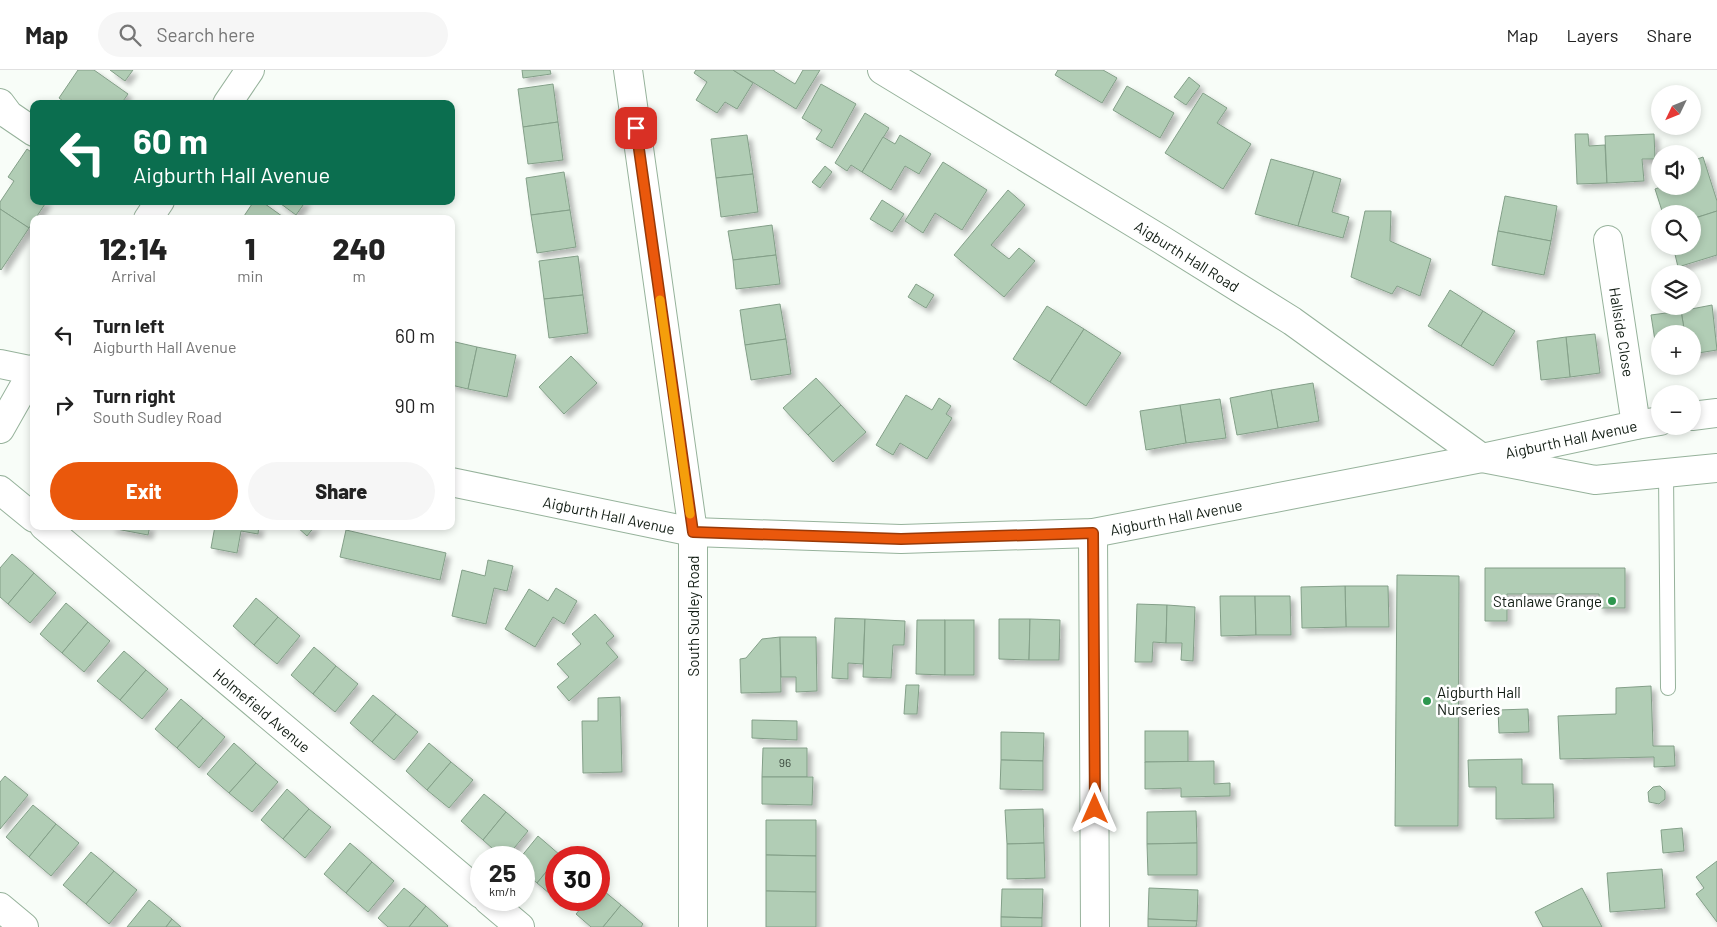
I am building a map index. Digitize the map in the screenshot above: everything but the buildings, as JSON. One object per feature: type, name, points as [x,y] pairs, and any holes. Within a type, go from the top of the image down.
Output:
[{"type":"street","points":[[230,100],[250,70]]},
{"type":"street","name":"South Sudley Road","points":[[628,70],[693,532],[693,927]]},
{"type":"street","name":"Aigburth Hall Road","points":[[888,71],[1292,321],[1482,458]]},
{"type":"street","points":[[0,104],[9,115],[30,129]]},
{"type":"street","name":"Hallside Close","points":[[1608,240],[1648,423]]},
{"type":"street","points":[[0,364],[30,369]]},
{"type":"street","points":[[0,429],[30,375]]},
{"type":"street","points":[[1701,415],[1717,413]]},
{"type":"street","name":"Aigburth Hall Avenue","points":[[455,483],[693,532],[901,539],[1093,533],[1482,458],[1648,423]]},
{"type":"street","name":"Aigburth Hall Avenue","points":[[1482,458],[1595,480],[1717,468]]},
{"type":"street","points":[[0,490],[30,515]]},
{"type":"street","name":"Holmefield Avenue","points":[[49,530],[470,885]]},
{"type":"street","points":[[1093,533],[1095,927]]},
{"type":"street","points":[[0,907],[24,927]]},
{"type":"street","points":[[501,911],[520,927]]},
{"type":"lane","points":[[1666,473],[1668,688]]},
{"type":"slow traffic","points":[[660,300],[690,514]]},
{"type":"place","name":"Stanlawe Grange","points":[[1612,601]]},
{"type":"place","name":"Aigburth Hall Nurseries","points":[[1427,701]]},
{"type":"route","points":[[636,128],[693,532],[901,539],[1093,533],[1095,809]]}]
